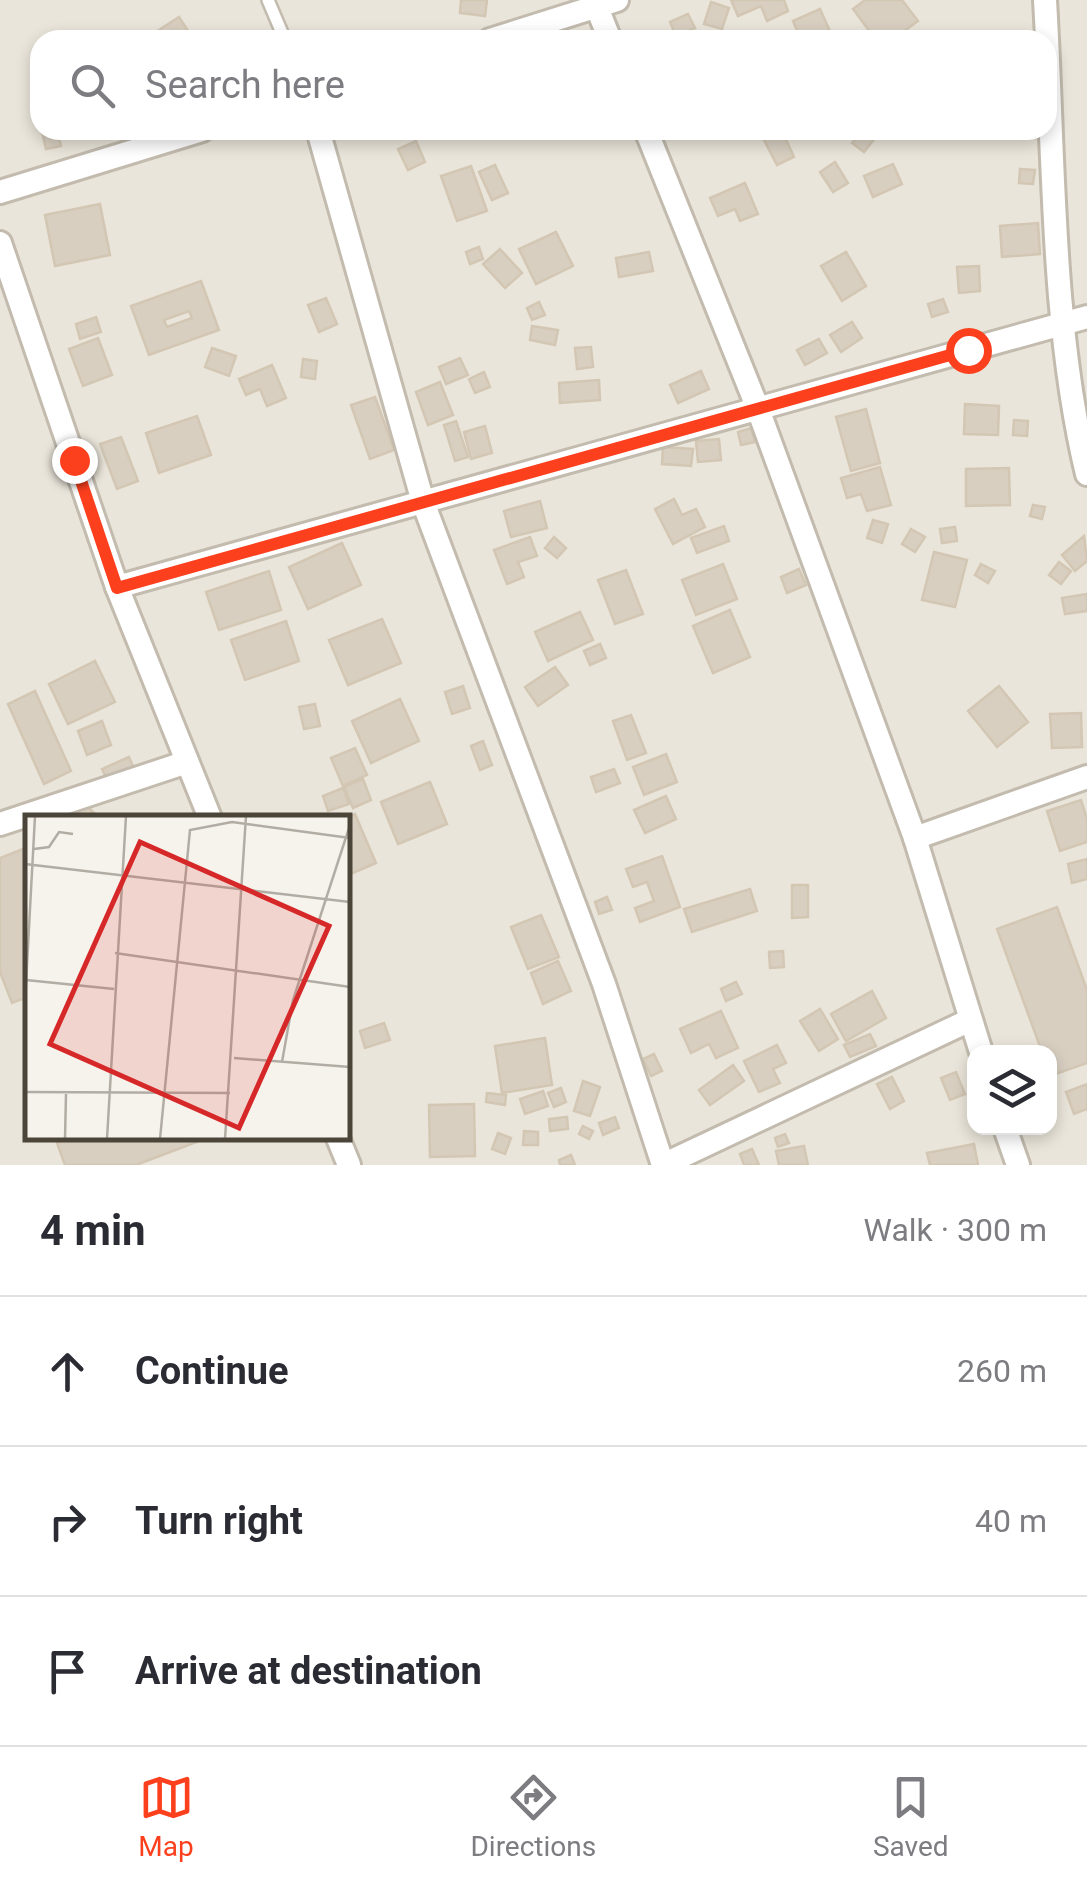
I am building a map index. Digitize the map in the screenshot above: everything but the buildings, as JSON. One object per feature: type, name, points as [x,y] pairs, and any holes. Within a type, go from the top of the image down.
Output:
[{"type":"street","points":[[1045,0],[1047,30]]},
{"type":"street","points":[[520,30],[603,2],[608,30]]},
{"type":"street","points":[[0,192],[169,140]]},
{"type":"street","points":[[321,140],[423,502],[604,984],[663,1165],[970,1020]]},
{"type":"street","points":[[650,140],[758,408],[915,838],[978,1045]]},
{"type":"street","points":[[1053,140],[1063,323],[1077,433],[1087,474]]},
{"type":"street","points":[[0,243],[117,588],[209,815]]},
{"type":"street","points":[[117,588],[1087,316]]},
{"type":"street","points":[[27,815],[188,762]]},
{"type":"street","points":[[915,838],[1087,777]]},
{"type":"street","points":[[0,824],[25,816]]},
{"type":"street","points":[[1007,1135],[1018,1165]]},
{"type":"street","points":[[339,1140],[348,1165]]},
{"type":"lane","points":[[268,0],[281,30]]},
{"type":"shaded area","points":[[0,0],[1087,0],[1087,1165],[0,1165]]},
{"type":"route","points":[[74,460],[117,588],[968,350]]}]
